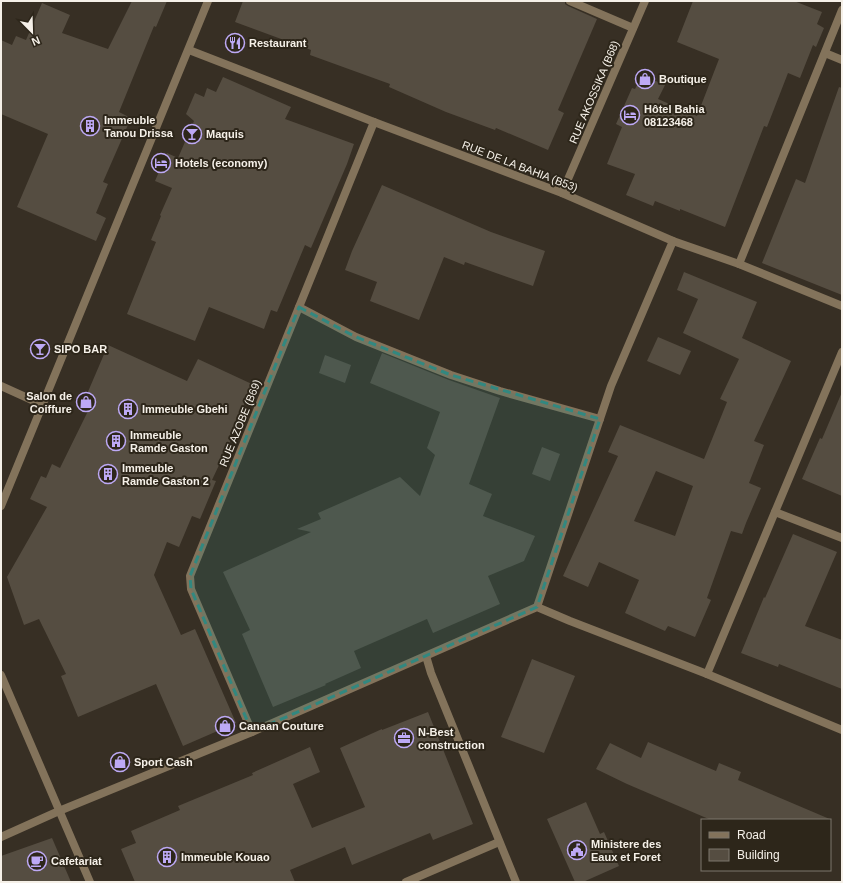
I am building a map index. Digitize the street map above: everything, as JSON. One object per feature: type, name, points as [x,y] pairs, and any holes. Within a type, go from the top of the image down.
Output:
[{"type":"street","points":[[1,506],[208,1]]},
{"type":"street","points":[[570,1],[634,28]]},
{"type":"street","name":"RUE AKOSSIKA (B68)","points":[[562,193],[645,1]]},
{"type":"street","points":[[739,264],[842,10]]},
{"type":"street","name":"RUE DE LA BAHIA (B53)","points":[[189,50],[562,193],[673,241],[739,264],[842,306]]},
{"type":"street","points":[[825,53],[842,60]]},
{"type":"street","name":"RUE AZOBE (B69)","points":[[252,732],[191,589],[190,576],[374,122]]},
{"type":"street","points":[[537,607],[611,386],[673,241]]},
{"type":"street","points":[[299,307],[356,337],[450,375],[500,391],[600,419]]},
{"type":"street","points":[[706,674],[842,352]]},
{"type":"street","points":[[1,386],[43,404]]},
{"type":"street","points":[[775,512],[842,538]]},
{"type":"street","points":[[1,837],[59,811],[252,732],[537,607],[842,730]]},
{"type":"street","points":[[426,656],[431,673],[516,882]]},
{"type":"street","points":[[1,675],[90,882]]},
{"type":"street","points":[[406,882],[499,842]]},
{"type":"highlighted area","points":[[299,307],[356,337],[451,375],[600,419],[537,607],[252,732],[191,589],[190,576]]},
{"type":"building","points":[[132,1],[167,1],[156,27],[154,26],[119,112],[131,118],[103,182],[108,184],[96,213],[106,218],[96,241],[17,207],[48,134],[1,114],[1,40],[12,45],[16,36],[26,40],[42,3],[70,15],[62,33],[108,49]]},
{"type":"building","points":[[243,1],[565,1],[565,4],[568,6],[597,19],[558,110],[564,113],[548,150],[496,128],[495,130],[446,112],[389,87],[390,84],[310,55],[311,50],[235,22]]},
{"type":"building","points":[[693,1],[794,1],[822,12],[817,24],[824,28],[816,47],[813,45],[800,78],[788,73],[767,127],[764,126],[725,227],[680,209],[680,211],[655,201],[653,206],[626,195],[635,174],[607,164],[622,127],[616,124],[632,88],[635,89],[642,75],[665,85],[658,99],[697,116],[719,59],[677,42]]},
{"type":"building","points":[[223,77],[291,107],[285,119],[354,144],[311,248],[305,245],[277,312],[271,310],[264,329],[209,307],[195,341],[127,314],[156,242],[151,240],[172,188],[155,181],[167,153],[178,158],[194,121],[186,114],[195,93],[204,97],[207,88],[216,92]]},
{"type":"building","points":[[839,87],[842,88],[842,295],[762,263],[796,179],[805,183]]},
{"type":"building","points":[[382,185],[491,232],[545,251],[533,286],[465,262],[464,265],[444,257],[419,320],[370,301],[377,282],[345,270]]},
{"type":"building","points":[[684,272],[757,302],[742,338],[791,361],[754,441],[764,445],[749,483],[761,488],[742,534],[731,531],[707,598],[711,600],[695,637],[668,626],[665,631],[625,613],[639,580],[599,562],[588,587],[563,576],[618,456],[608,452],[620,425],[704,459],[727,402],[720,399],[739,359],[683,333],[698,299],[677,290]],"holes":[[[656,471],[693,486],[675,536],[634,521]]]},
{"type":"building","points":[[658,337],[691,351],[680,375],[647,361]]},
{"type":"building","points":[[108,345],[187,381],[198,359],[254,385],[240,413],[243,414],[212,480],[216,481],[200,519],[192,516],[179,547],[167,542],[154,575],[181,635],[195,629],[236,723],[183,746],[156,684],[78,717],[61,676],[66,674],[39,619],[24,625],[7,577],[47,507],[30,499],[41,476],[46,478],[52,464],[60,468],[88,411],[81,408]]},
{"type":"building","points":[[382,353],[449,380],[500,398],[469,484],[492,494],[483,516],[535,536],[524,561],[488,576],[500,604],[433,633],[427,619],[354,651],[361,668],[325,684],[326,685],[273,707],[242,634],[250,630],[223,572],[311,532],[297,529],[321,519],[318,513],[400,477],[420,496],[435,455],[427,448],[440,412],[370,383]]},
{"type":"building","points":[[325,355],[351,365],[345,383],[319,373]]},
{"type":"building","points":[[842,392],[842,496],[802,479],[820,438],[822,439]]},
{"type":"building","points":[[542,447],[560,454],[550,481],[532,474]]},
{"type":"building","points":[[793,534],[837,552],[805,626],[842,640],[842,689],[779,664],[778,667],[741,653],[764,597],[765,598]]},
{"type":"building","points":[[532,659],[575,676],[544,753],[501,737]]},
{"type":"building","points":[[428,712],[473,824],[433,840],[430,833],[352,865],[345,847],[290,870],[295,882],[135,882],[121,849],[136,843],[131,831],[180,810],[178,806],[253,775],[252,773],[310,747],[320,772],[293,784],[312,828],[365,807],[340,748],[382,729]]},
{"type":"building","points":[[648,742],[716,771],[719,763],[741,772],[738,780],[830,819],[709,819],[596,769],[610,743],[641,758]]},
{"type":"building","points":[[586,802],[600,834],[604,832],[619,866],[583,882],[575,882],[547,819]]},
{"type":"building","points":[[52,838],[71,882],[1,882],[1,856]]},
{"type":"place","name":"Restaurant","points":[[235,43]]},
{"type":"place","name":"Boutique","points":[[645,79]]},
{"type":"place","name":"Hôtel Bahia 08123468","points":[[630,115]]},
{"type":"place","name":"Immeuble Tanou Drissa","points":[[90,126]]},
{"type":"place","name":"Maquis","points":[[192,134]]},
{"type":"place","name":"Hotels (economy)","points":[[161,163]]},
{"type":"place","name":"SIPO BAR","points":[[40,349]]},
{"type":"place","name":"Salon de Coiffure","points":[[86,402]]},
{"type":"place","name":"Immeuble Gbehi","points":[[128,409]]},
{"type":"place","name":"Immeuble Ramde Gaston","points":[[116,441]]},
{"type":"place","name":"Immeuble Ramde Gaston 2","points":[[108,474]]},
{"type":"place","name":"Canaan Couture","points":[[225,726]]},
{"type":"place","name":"N-Best construction","points":[[404,738]]},
{"type":"place","name":"Sport Cash","points":[[120,762]]},
{"type":"place","name":"Ministere des Eaux et Foret","points":[[577,850]]},
{"type":"place","name":"Immeuble Kouao","points":[[167,857]]},
{"type":"place","name":"Cafetariat","points":[[37,861]]}]
